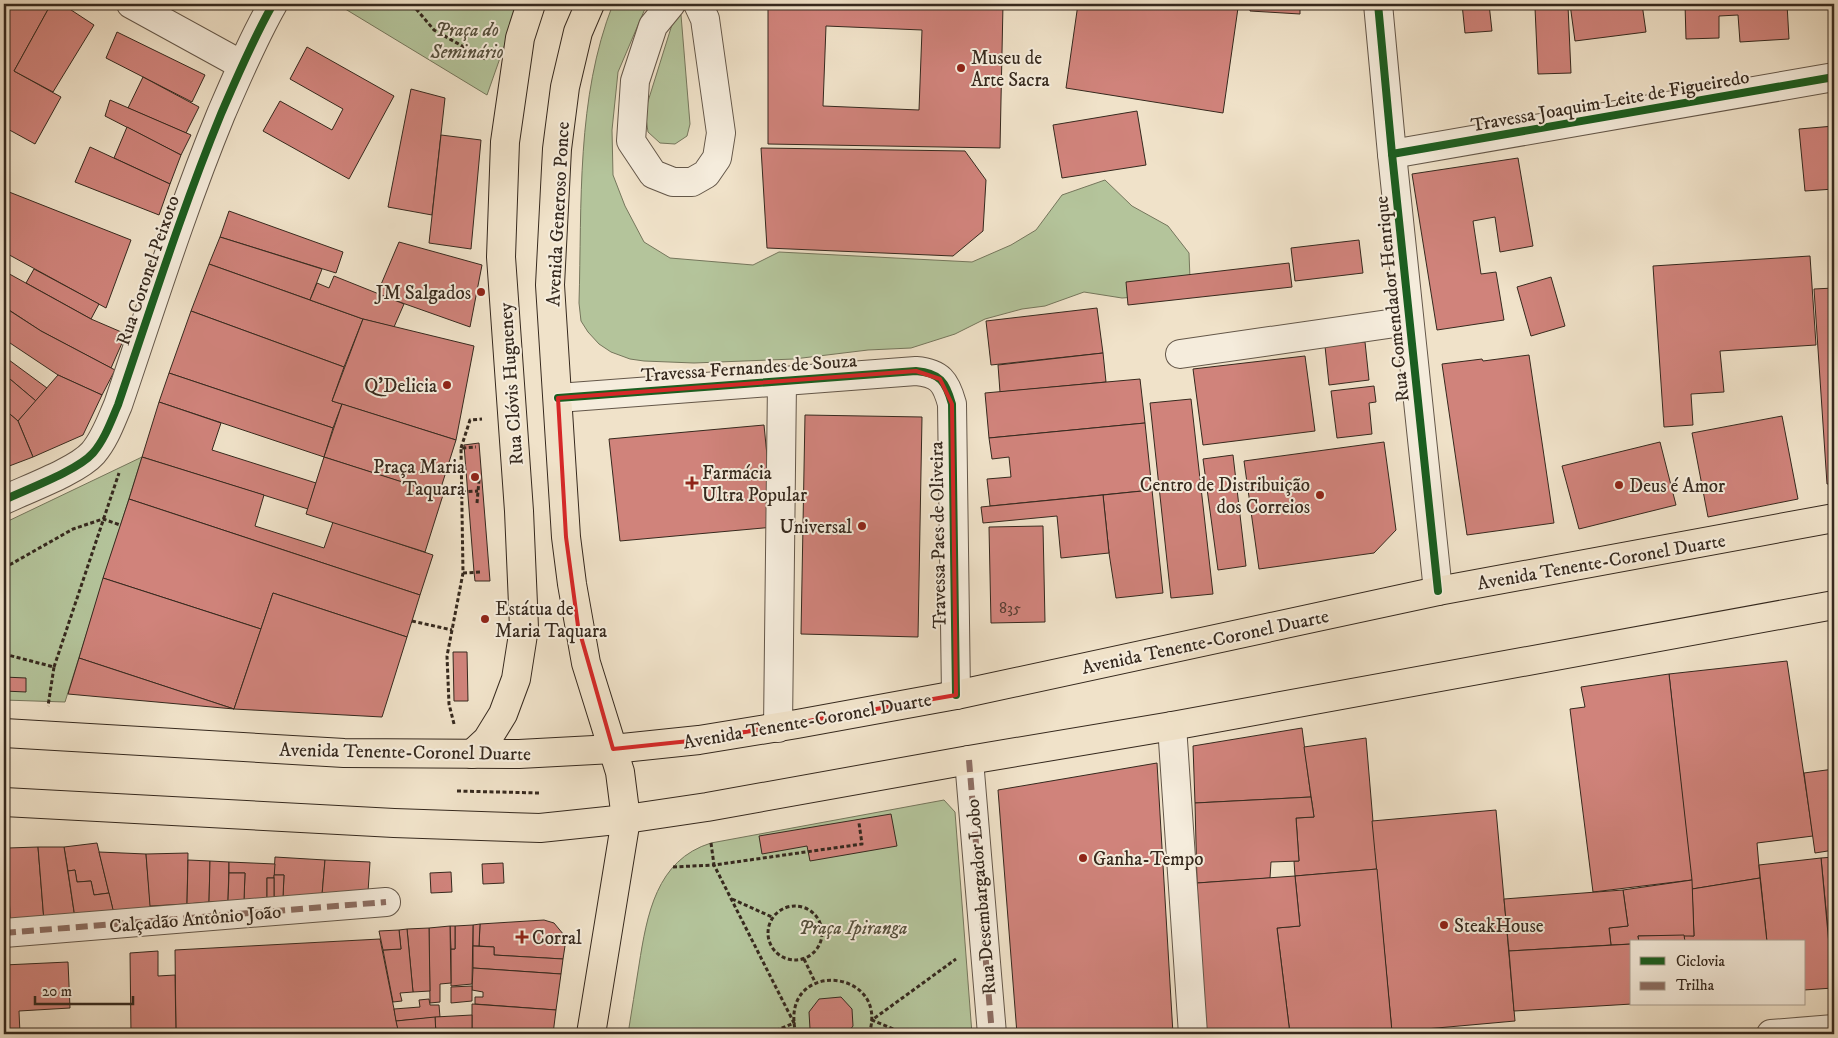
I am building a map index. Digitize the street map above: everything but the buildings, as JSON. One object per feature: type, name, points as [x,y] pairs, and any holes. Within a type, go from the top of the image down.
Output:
[{"type":"main road","name":"Rua Clóvis Hugueney","points":[[472,754],[487,740],[503,714],[516,679],[524,628],[519,511],[501,257],[505,142],[520,38],[531,4]]},
{"type":"main road","name":"Avenida Generoso Ponce","points":[[590,4],[578,32],[565,86],[558,149],[550,285],[566,538],[578,626],[595,694],[613,749],[624,793],[626,820]]},
{"type":"main road","name":"Avenida Tenente-Coronel Duarte","points":[[4,733],[344,753],[519,754],[613,749],[699,740],[778,728],[956,695],[1438,591],[1834,518]]},
{"type":"main road","points":[[4,802],[394,823],[540,828],[626,820],[1172,726],[1834,605]]},
{"type":"main road","points":[[591,1034],[626,820]]},
{"type":"street","points":[[131,4],[242,65]]},
{"type":"street","name":"Rua Coronel Peixoto","points":[[4,500],[76,466],[92,454],[106,434],[118,405],[196,174],[242,65],[273,4]]},
{"type":"street","points":[[671,4],[653,26],[635,81],[631,141],[652,174],[673,182],[692,182],[706,174],[716,158],[721,133],[704,18],[698,4]]},
{"type":"street","name":"Rua Comendador Henrique","points":[[1378,4],[1438,591]]},
{"type":"street","name":"Travessa Joaquim Leite de Figueiredo","points":[[1392,154],[1834,77]]},
{"type":"street","points":[[1180,354],[1409,320]]},
{"type":"street","name":"Travessa Fernandes de Souza","points":[[558,398],[916,371],[930,372],[940,378]]},
{"type":"street","name":"Travessa Paes de Oliveira","points":[[940,378],[948,389],[952,404],[956,695]]},
{"type":"street","points":[[778,728],[782,381]]},
{"type":"street","points":[[1172,726],[1193,1034]]},
{"type":"street","name":"Rua Desembargador Lobo","points":[[969,760],[992,1034]]},
{"type":"street","name":"Calçadão Antônio João","points":[[4,933],[386,902]]},
{"type":"street","points":[[1771,1034],[1834,1029]]},
{"type":"path","points":[[412,4],[434,30],[514,76]]},
{"type":"path","points":[[44,735],[54,667],[121,467],[106,434]]},
{"type":"path","points":[[456,729],[449,704],[447,656],[463,573],[461,448],[476,447]]},
{"type":"path","points":[[477,503],[479,480]]},
{"type":"path","points":[[462,492],[478,490]]},
{"type":"path","points":[[4,568],[73,529],[103,519],[120,525]]},
{"type":"path","points":[[463,573],[481,572]]},
{"type":"path","points":[[412,621],[452,630]]},
{"type":"path","points":[[4,654],[54,667]]},
{"type":"path","points":[[456,791],[539,793]]},
{"type":"path","points":[[673,867],[714,865],[862,844],[859,823]]},
{"type":"path","points":[[711,843],[714,865],[794,1023]]},
{"type":"path","points":[[731,899],[772,918]]},
{"type":"path","points":[[796,906],[812,912],[818,919],[821,927],[820,944],[815,952],[804,959],[792,961],[782,958],[770,945],[767,935],[768,926],[772,918],[779,911],[788,907],[796,906]]},
{"type":"path","points":[[872,1020],[957,958]]},
{"type":"path","points":[[804,959],[815,982]]},
{"type":"path","points":[[796,1034],[794,1011],[798,999],[805,989],[815,982],[827,979],[841,980],[853,985],[864,994],[870,1006],[872,1020],[869,1034]]},
{"type":"path","points":[[872,1020],[905,1034]]},
{"type":"path","points":[[768,1034],[794,1023]]},
{"type":"highlighted area","points":[[916,371],[940,379],[952,404],[956,695],[699,740],[613,749],[578,626],[566,537],[558,398]]},
{"type":"green space","name":"Praça do Seminário","points":[[337,4],[519,4],[487,95]]},
{"type":"green space","points":[[613,4],[647,4],[618,72],[612,130],[613,175],[625,206],[644,242],[670,258],[753,265],[779,252],[972,262],[1011,245],[1036,230],[1062,195],[1105,180],[1132,206],[1168,226],[1189,253],[1190,279],[1166,295],[1122,298],[1084,292],[1045,306],[1022,309],[985,319],[955,334],[911,348],[868,350],[794,359],[694,363],[644,361],[630,359],[611,352],[599,344],[588,332],[581,321],[579,303],[581,189],[587,114],[592,76]]},
{"type":"green space","points":[[675,15],[681,15],[690,124],[687,136],[675,144],[660,143],[648,132],[645,111]]},
{"type":"green space","points":[[142,457],[65,702],[4,700],[4,523]]},
{"type":"green space","name":"Praça Ipiranga","points":[[944,800],[955,812],[972,1034],[628,1034],[642,946],[651,909],[657,892],[666,876],[678,862],[692,851],[711,843]]},
{"type":"marked path","points":[[969,760],[992,1034]]},
{"type":"marked path","points":[[4,933],[386,902]]},
{"type":"cycle path","points":[[4,500],[51,479],[86,460],[97,448],[104,436],[118,405],[167,259],[221,114],[273,4]]},
{"type":"cycle path","points":[[1378,4],[1438,591]]},
{"type":"cycle path","points":[[1392,154],[1834,77]]},
{"type":"cycle path","points":[[558,398],[916,371],[931,374],[941,380],[952,404],[956,695]]},
{"type":"place","name":"Museu de Arte Sacra","points":[[961,68]]},
{"type":"place","name":"JM Salgados","points":[[481,292]]},
{"type":"place","name":"Q'Delicia","points":[[447,385]]},
{"type":"place","name":"Praça Maria Taquara","points":[[475,477]]},
{"type":"place","name":"Farmácia Ultra Popular","points":[[692,483]]},
{"type":"place","name":"Deus é Amor","points":[[1619,485]]},
{"type":"place","name":"Centro de Distribuição dos Correios","points":[[1320,495]]},
{"type":"place","name":"Universal","points":[[862,526]]},
{"type":"place","name":"Estátua de Maria Taquara","points":[[485,619]]},
{"type":"place","name":"Ganha-Tempo","points":[[1083,858]]},
{"type":"place","name":"SteakHouse","points":[[1444,925]]},
{"type":"place","name":"Corral","points":[[522,937]]}]
